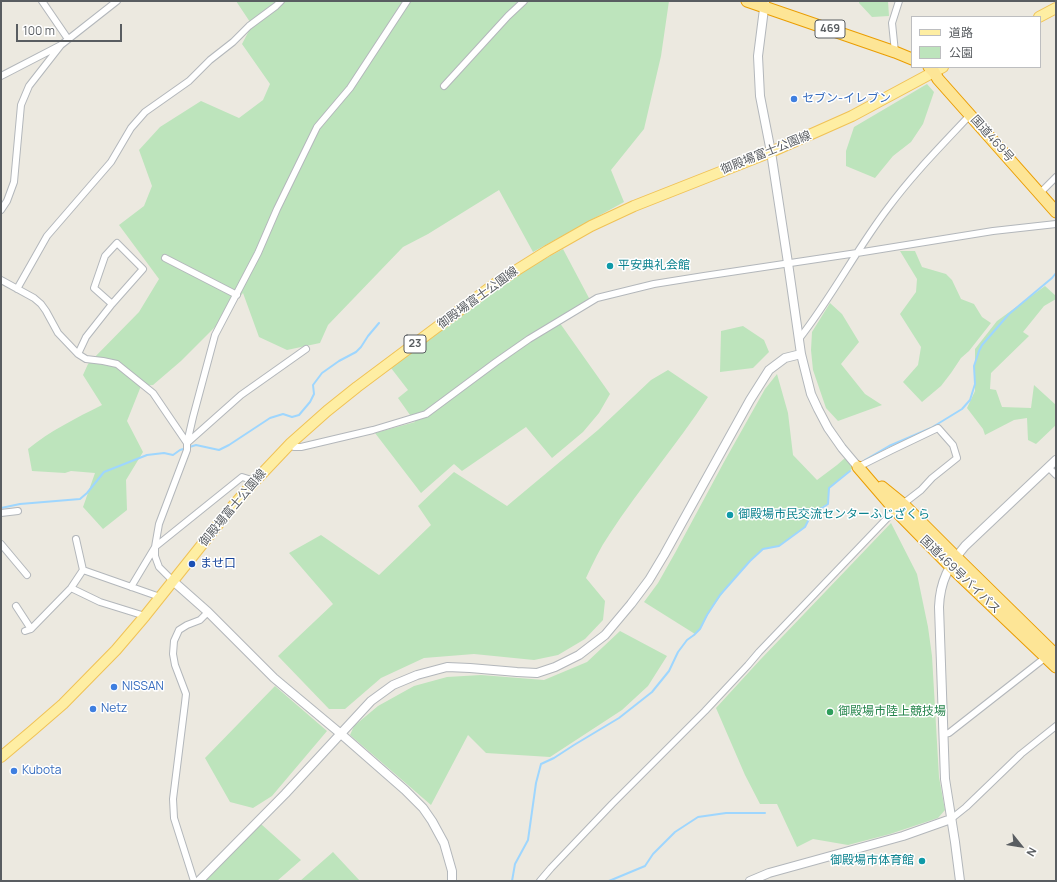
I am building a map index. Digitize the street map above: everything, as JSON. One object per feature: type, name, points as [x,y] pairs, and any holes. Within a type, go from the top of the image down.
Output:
[{"type":"highway","name":"469","points":[[747,1],[764,4],[911,59]]},
{"type":"highway","name":"国道469号","points":[[935,69],[938,79],[1056,212]]},
{"type":"highway","name":"国道469号バイパス","points":[[858,467],[953,562],[1051,656],[1056,667]]},
{"type":"main road","points":[[1041,16],[1056,8]]},
{"type":"main road","name":"御殿場富士公園線","points":[[1,757],[84,683],[116,650],[232,507],[254,481],[291,443],[357,387],[496,283],[547,251],[591,226],[634,206],[771,152],[852,116],[935,69]]},
{"type":"street","points":[[42,1],[68,39]]},
{"type":"street","points":[[1,210],[7,201],[14,182],[21,105],[29,86],[61,45],[117,1]]},
{"type":"street","points":[[17,289],[47,236],[111,162],[131,128],[145,112],[189,81],[210,60],[233,42],[249,26],[281,1]]},
{"type":"street","points":[[407,1],[350,88],[318,127],[277,209],[258,253],[215,335],[193,417],[187,443],[187,450],[159,524],[155,556],[159,567],[208,612],[274,678],[405,790],[423,808],[444,843],[452,871],[452,881]]},
{"type":"street","points":[[444,86],[508,16],[524,1]]},
{"type":"street","points":[[895,52],[892,23],[899,1]]},
{"type":"street","points":[[540,881],[562,856],[705,711],[759,652],[899,507],[921,490],[932,478],[957,458],[953,445],[938,428],[858,467],[828,428],[811,394],[801,354],[771,152],[760,96],[758,56],[764,4]]},
{"type":"street","points":[[1,76],[61,45]]},
{"type":"street","points":[[799,339],[888,208],[914,174],[970,114]]},
{"type":"street","points":[[1040,193],[1056,177]]},
{"type":"street","points":[[291,443],[294,447],[301,447],[373,430],[426,414],[529,339],[596,298],[654,284],[993,231],[1056,224]]},
{"type":"street","points":[[78,354],[86,337],[112,304],[143,269],[117,243],[105,256],[94,288],[112,304]]},
{"type":"street","points":[[165,258],[237,295]]},
{"type":"street","points":[[1,280],[34,298],[41,304],[58,333],[78,354],[86,360],[117,364],[153,393],[187,443]]},
{"type":"street","points":[[187,443],[241,395],[306,349]]},
{"type":"street","points":[[200,881],[285,794],[372,701],[393,685],[417,674],[447,667],[537,673],[555,667],[579,655],[605,635],[649,580],[750,400],[769,370],[785,358],[801,354]]},
{"type":"street","points":[[960,881],[945,778],[938,607],[939,594],[941,586],[953,562],[965,546],[1056,460]]},
{"type":"street","points":[[1048,467],[1056,475]]},
{"type":"street","points":[[131,587],[155,547],[242,477],[254,481]]},
{"type":"street","points":[[1,513],[18,511]]},
{"type":"street","points":[[16,606],[28,630],[71,588],[82,570],[76,539]]},
{"type":"street","points":[[1,544],[27,575]]},
{"type":"street","points":[[82,570],[160,597]]},
{"type":"street","points":[[71,588],[100,602],[145,616]]},
{"type":"street","points":[[194,881],[174,818],[173,799],[186,694],[175,665],[173,654],[174,641],[179,630],[200,620],[208,612]]},
{"type":"street","points":[[944,734],[949,733],[1051,656]]},
{"type":"street","points":[[750,881],[769,873],[903,836],[951,819],[966,807],[1021,754],[1056,726]]},
{"type":"green space","points":[[236,1],[669,1],[661,56],[644,129],[611,170],[624,202],[533,252],[499,190],[428,234],[403,247],[328,325],[320,343],[287,350],[259,337],[243,293],[214,328],[181,361],[153,385],[141,386],[127,421],[143,452],[126,480],[127,510],[103,529],[83,507],[95,473],[71,471],[65,473],[32,471],[28,449],[36,442],[54,431],[102,405],[83,375],[88,364],[139,312],[159,279],[119,225],[144,206],[152,186],[139,150],[160,127],[201,101],[239,118],[263,100],[270,84],[242,44],[252,25]]},
{"type":"green space","points":[[859,1],[888,1],[889,16],[872,17],[859,3]]},
{"type":"green space","points":[[927,84],[934,92],[923,124],[911,142],[893,156],[875,178],[846,166],[846,151],[854,127]]},
{"type":"green space","points":[[563,249],[590,300],[557,319],[610,394],[599,413],[583,432],[552,458],[526,427],[462,471],[454,464],[421,493],[375,433],[415,422],[398,398],[408,390],[391,368],[506,283],[530,267]]},
{"type":"green space","points":[[900,251],[915,251],[922,267],[946,274],[952,280],[961,299],[974,304],[982,317],[991,323],[969,351],[961,358],[941,386],[922,402],[903,382],[918,365],[921,347],[900,314],[916,292],[917,279]]},
{"type":"green space","points":[[1045,286],[1056,296],[1056,299],[1044,306],[1023,332],[1029,336],[991,373],[990,389],[996,390],[1002,407],[1031,408],[1034,385],[1056,405],[1056,425],[1036,444],[1028,440],[1027,418],[1014,420],[985,435],[983,429],[967,408],[975,391],[975,349],[997,321]]},
{"type":"green space","points":[[830,303],[842,314],[859,342],[841,364],[865,394],[882,405],[838,421],[826,408],[813,370],[811,350],[812,332]]},
{"type":"green space","points":[[743,326],[764,340],[769,352],[753,368],[720,372],[721,331]]},
{"type":"green space","points":[[668,370],[708,397],[621,517],[597,556],[586,578],[605,601],[603,620],[585,639],[558,655],[534,660],[474,654],[424,658],[381,678],[345,709],[329,709],[278,656],[333,604],[289,553],[321,535],[379,575],[431,525],[418,506],[454,472],[507,506],[598,430],[651,380]]},
{"type":"green space","points":[[777,374],[788,413],[793,455],[817,480],[845,458],[854,467],[829,488],[828,504],[814,511],[805,527],[779,546],[763,549],[750,561],[727,587],[710,611],[700,629],[695,634],[644,602],[658,583],[765,389]]},
{"type":"green space","points":[[891,523],[917,574],[928,627],[932,656],[939,777],[945,810],[938,818],[890,834],[848,845],[813,839],[797,847],[777,804],[760,804],[745,775],[716,708]]},
{"type":"green space","points":[[620,631],[667,656],[648,686],[622,710],[550,757],[486,753],[468,735],[431,805],[350,735],[354,726],[378,706],[414,686],[447,677],[481,675],[544,680],[587,662]]},
{"type":"green space","points":[[275,686],[327,731],[272,796],[253,808],[230,802],[205,758]]},
{"type":"green space","points":[[261,824],[301,860],[277,881],[205,881]]},
{"type":"green space","points":[[333,852],[360,881],[300,881]]},
{"type":"waterway","points":[[865,460],[889,446],[931,428],[962,409],[970,400],[975,384],[974,366],[982,345],[1009,314],[1056,273]]},
{"type":"waterway","points":[[1,508],[20,504],[80,499],[87,493],[104,472],[147,455],[164,453],[173,455],[180,450],[196,445],[219,450],[270,418],[283,414],[292,417],[299,415],[310,402],[314,394],[313,385],[322,373],[339,361],[356,352],[379,323]]},
{"type":"waterway","points":[[512,881],[515,864],[528,840],[536,783],[541,764],[554,758],[619,718],[652,692],[669,671],[678,652],[687,640],[700,629],[720,595],[750,561],[763,549],[779,546],[805,527],[814,511],[828,504],[829,488],[850,471]]},
{"type":"waterway","points":[[609,881],[645,866],[653,854],[675,832],[698,817],[726,813],[765,813]]},
{"type":"place","name":"セブン-イレブン","points":[[794,99]]},
{"type":"place","name":"平安典礼会館","points":[[610,266]]},
{"type":"place","name":"御殿場市民交流センターふじざくら","points":[[730,515]]},
{"type":"place","name":"ませ口","points":[[192,564]]},
{"type":"place","name":"NISSAN","points":[[114,687]]},
{"type":"place","name":"Netz","points":[[93,709]]},
{"type":"place","name":"御殿場市陸上競技場","points":[[830,712]]},
{"type":"place","name":"Kubota","points":[[14,771]]},
{"type":"place","name":"御殿場市体育館","points":[[922,861]]}]
